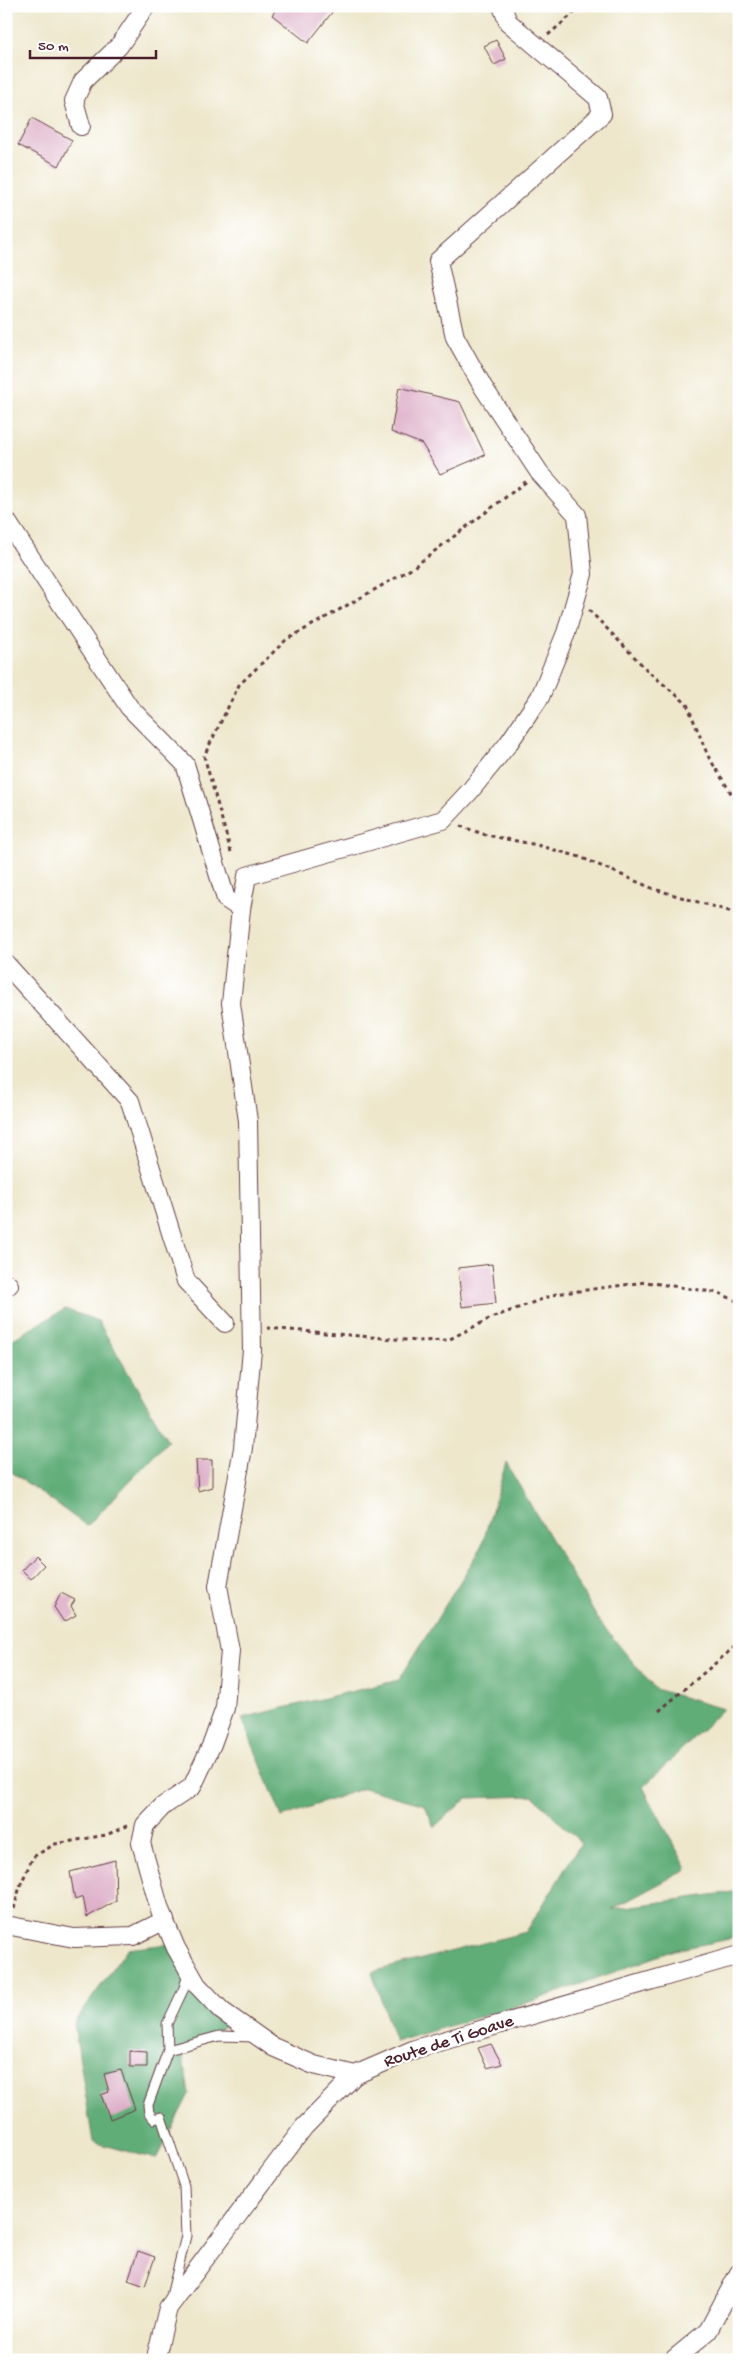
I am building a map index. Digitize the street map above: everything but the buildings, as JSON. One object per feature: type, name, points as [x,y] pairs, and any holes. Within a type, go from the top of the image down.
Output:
[{"type":"street","points":[[81,126],[74,101],[83,82],[119,46],[146,6]]},
{"type":"street","points":[[355,2075],[314,2064],[273,2047],[222,2011],[197,1985],[176,1948],[164,1920],[141,1843],[145,1825],[163,1806],[192,1786],[212,1744],[225,1708],[230,1651],[218,1586],[243,1448],[252,1350],[248,1121],[231,1003],[241,909],[247,876],[443,820],[486,771],[540,697],[566,633],[583,574],[577,515],[539,472],[483,387],[455,337],[438,261],[602,114],[598,98],[508,22],[502,6]]},
{"type":"street","points":[[6,520],[129,707],[185,764],[226,899],[241,909]]},
{"type":"street","points":[[6,964],[130,1101],[186,1281],[225,1324]]},
{"type":"street","points":[[10,1921],[74,1938],[133,1936],[164,1920]]},
{"type":"street","name":"Route de Ti Goave","points":[[157,2360],[157,2352],[168,2308],[304,2127],[355,2075],[415,2049],[739,1955]]},
{"type":"street","points":[[674,2360],[708,2331],[739,2273]]},
{"type":"lane","points":[[164,1920],[166,1930],[187,1977],[184,1988],[167,2024],[168,2050],[148,2106],[149,2113],[154,2119],[162,2117],[184,2186],[186,2236],[168,2308]]},
{"type":"lane","points":[[168,2050],[219,2036],[259,2037]]},
{"type":"path","points":[[536,45],[582,6]]},
{"type":"path","points":[[214,860],[232,854],[204,756],[239,685],[286,640],[411,569],[539,472]]},
{"type":"path","points":[[576,597],[649,672],[687,704],[708,756],[739,806]]},
{"type":"path","points":[[443,820],[486,835],[537,845],[580,857],[654,889],[739,914]]},
{"type":"path","points":[[252,1327],[418,1341],[448,1340],[491,1318],[556,1294],[646,1282],[719,1294],[739,1302]]},
{"type":"path","points":[[659,1711],[739,1643]]},
{"type":"path","points":[[10,1921],[14,1904],[34,1857],[55,1844],[106,1835],[135,1821]]},
{"type":"green space","points":[[65,1309],[98,1321],[168,1441],[87,1526],[6,1468],[6,1343]]},
{"type":"green space","points":[[506,1463],[599,1621],[655,1689],[723,1709],[643,1787],[687,1869],[612,1909],[739,1891],[739,1937],[675,1950],[536,2000],[395,2042],[372,1972],[526,1932],[581,1843],[533,1796],[467,1798],[434,1827],[425,1805],[364,1788],[282,1817],[242,1718],[399,1680],[481,1548]]},
{"type":"green space","points":[[168,1944],[228,2024],[182,2050],[189,2094],[156,2159],[93,2142],[74,2023],[127,1949]]}]
